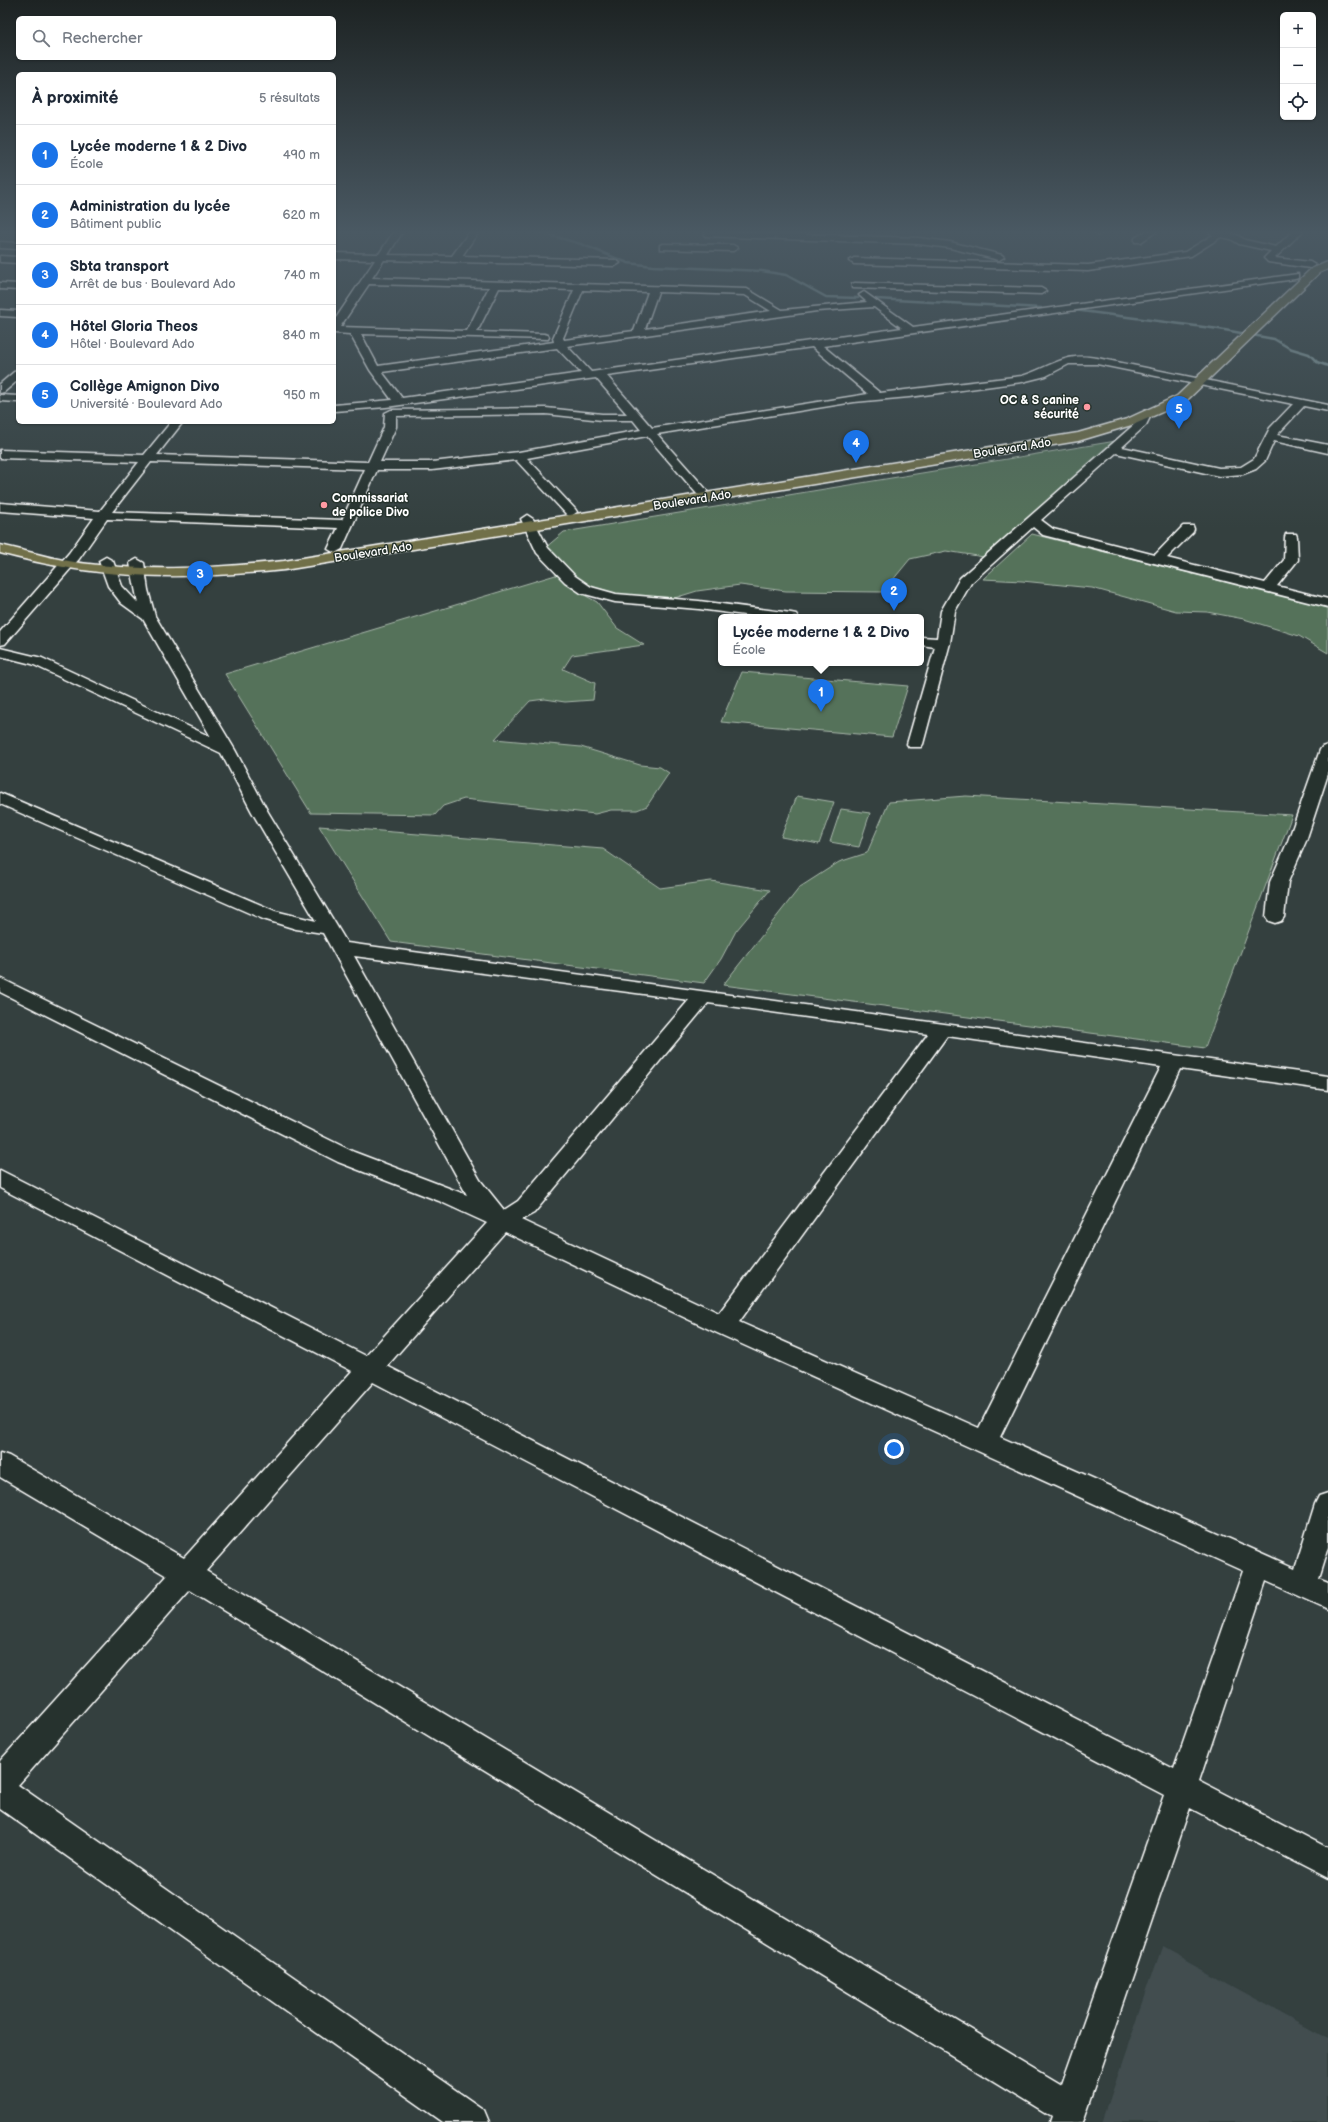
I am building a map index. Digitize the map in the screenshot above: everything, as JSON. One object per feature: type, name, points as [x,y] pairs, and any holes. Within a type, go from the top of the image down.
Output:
[{"type":"main road","name":"Boulevard Ado","points":[[138,567],[225,563],[335,549],[530,522],[1078,437],[1101,432],[1144,417],[1181,399],[1254,330]]},
{"type":"main road","name":"Boulevard Ado","points":[[0,550],[106,566],[138,567],[199,573],[280,567],[530,522],[571,512],[701,492],[1072,430],[1105,422],[1152,404],[1185,378],[1230,334]]},
{"type":"main road","name":"Boulevard Ado","points":[[0,538],[70,560]]},
{"type":"street","points":[[336,330],[470,335],[559,341],[595,340],[666,330]]},
{"type":"street","points":[[470,335],[473,330]]},
{"type":"street","points":[[559,341],[563,330]]},
{"type":"street","points":[[638,334],[639,330]]},
{"type":"street","points":[[389,408],[399,402],[430,397],[816,345],[911,330]]},
{"type":"street","points":[[354,331],[375,370],[399,402]]},
{"type":"street","points":[[375,370],[559,341]]},
{"type":"street","points":[[559,341],[636,417],[701,492]]},
{"type":"street","points":[[816,345],[878,396]]},
{"type":"street","points":[[0,454],[371,466],[432,466],[519,456],[649,433],[878,396],[909,394],[1022,379],[1042,374],[1066,362],[1075,360],[1097,362],[1185,378],[1328,408]]},
{"type":"street","points":[[0,390],[16,376]]},
{"type":"street","points":[[430,397],[439,413]]},
{"type":"street","points":[[0,398],[16,399]]},
{"type":"street","points":[[1114,449],[1228,473],[1243,470],[1252,466],[1259,460],[1274,430],[1302,402]]},
{"type":"street","points":[[336,408],[389,408],[439,413],[546,411],[602,417],[636,417]]},
{"type":"street","points":[[335,549],[371,466],[390,427],[389,408]]},
{"type":"street","points":[[915,744],[943,644],[948,611],[966,581],[1114,449],[1142,423],[1144,417]]},
{"type":"street","points":[[0,641],[70,560],[103,515],[175,424]]},
{"type":"street","points":[[1270,437],[1328,449]]},
{"type":"street","points":[[519,456],[571,512]]},
{"type":"street","points":[[0,507],[7,506],[103,515],[345,524]]},
{"type":"street","points":[[1035,520],[1040,527],[1048,532],[1328,603]]},
{"type":"street","points":[[530,522],[542,550],[570,579],[586,590],[615,598],[699,605],[768,614]]},
{"type":"street","points":[[1158,560],[1188,529]]},
{"type":"street","points":[[1268,588],[1291,560],[1291,537]]},
{"type":"street","points":[[106,566],[129,603],[136,610],[148,616]]},
{"type":"street","points":[[138,567],[141,590],[148,616],[227,750],[260,812],[341,948],[472,1186],[485,1205],[502,1221]]},
{"type":"street","points":[[924,641],[943,644]]},
{"type":"street","points":[[0,652],[37,661],[227,750]]},
{"type":"street","points":[[1275,917],[1279,882],[1297,841],[1326,761]]},
{"type":"street","points":[[0,798],[81,831],[269,915],[296,923],[330,929]]},
{"type":"street","points":[[341,948],[703,996],[1328,1083]]},
{"type":"street","points":[[2,987],[346,1157],[447,1195],[723,1325],[1328,1596]]},
{"type":"street","points":[[0,1783],[502,1221],[526,1207],[703,996]]},
{"type":"street","points":[[723,1325],[941,1030]]},
{"type":"street","points":[[984,1442],[1174,1061]]},
{"type":"street","points":[[0,1178],[1328,1864]]},
{"type":"street","points":[[0,1464],[186,1573],[1068,2116],[1259,1564]]},
{"type":"street","points":[[1303,1585],[1328,1504]]},
{"type":"street","points":[[0,1791],[472,2122]]},
{"type":"shaded area","points":[[1162,1947],[1328,2038],[1328,2122],[1102,2122]]},
{"type":"green space","points":[[1116,441],[984,557],[946,551],[910,559],[883,592],[786,591],[740,585],[697,591],[668,600],[623,597],[600,590],[582,581],[568,571],[545,548],[564,532]]},
{"type":"green space","points":[[1032,534],[1328,607],[1328,653],[1299,636],[1244,619],[1207,612],[1176,611],[1092,588],[1022,581],[983,579]]},
{"type":"green space","points":[[559,574],[568,586],[597,602],[617,628],[644,645],[572,655],[563,669],[595,683],[593,700],[565,702],[545,699],[530,701],[495,739],[581,747],[640,765],[660,767],[669,773],[647,806],[637,810],[611,810],[595,814],[464,799],[443,806],[435,815],[311,813],[225,674]]},
{"type":"green space","points":[[742,672],[908,686],[892,737],[721,722]]},
{"type":"green space","points":[[797,796],[834,802],[819,844],[781,837]]},
{"type":"green space","points":[[966,796],[1292,815],[1205,1048],[723,985],[800,887],[839,862],[867,853],[889,802]]},
{"type":"green space","points":[[841,809],[870,813],[859,847],[830,842]]},
{"type":"green space","points":[[319,826],[603,849],[660,888],[711,881],[770,890],[736,931],[721,959],[704,983],[391,942]]},
{"type":"waterway","points":[[1225,330],[1274,339],[1289,348],[1309,354],[1317,362],[1328,366]]},
{"type":"place","name":"OC & S canine sécurité","points":[[1087,407]]},
{"type":"place","name":"Collège Amignon Divo","points":[[1179,429]]},
{"type":"place","name":"Hôtel Gloria Theos","points":[[856,463]]},
{"type":"place","name":"Commissariat de police Divo","points":[[324,505]]},
{"type":"place","name":"Sbta transport","points":[[200,594]]},
{"type":"place","name":"Administration du lycée","points":[[894,611]]},
{"type":"place","name":"Lycée moderne 1 & 2 Divo","points":[[821,712]]}]
